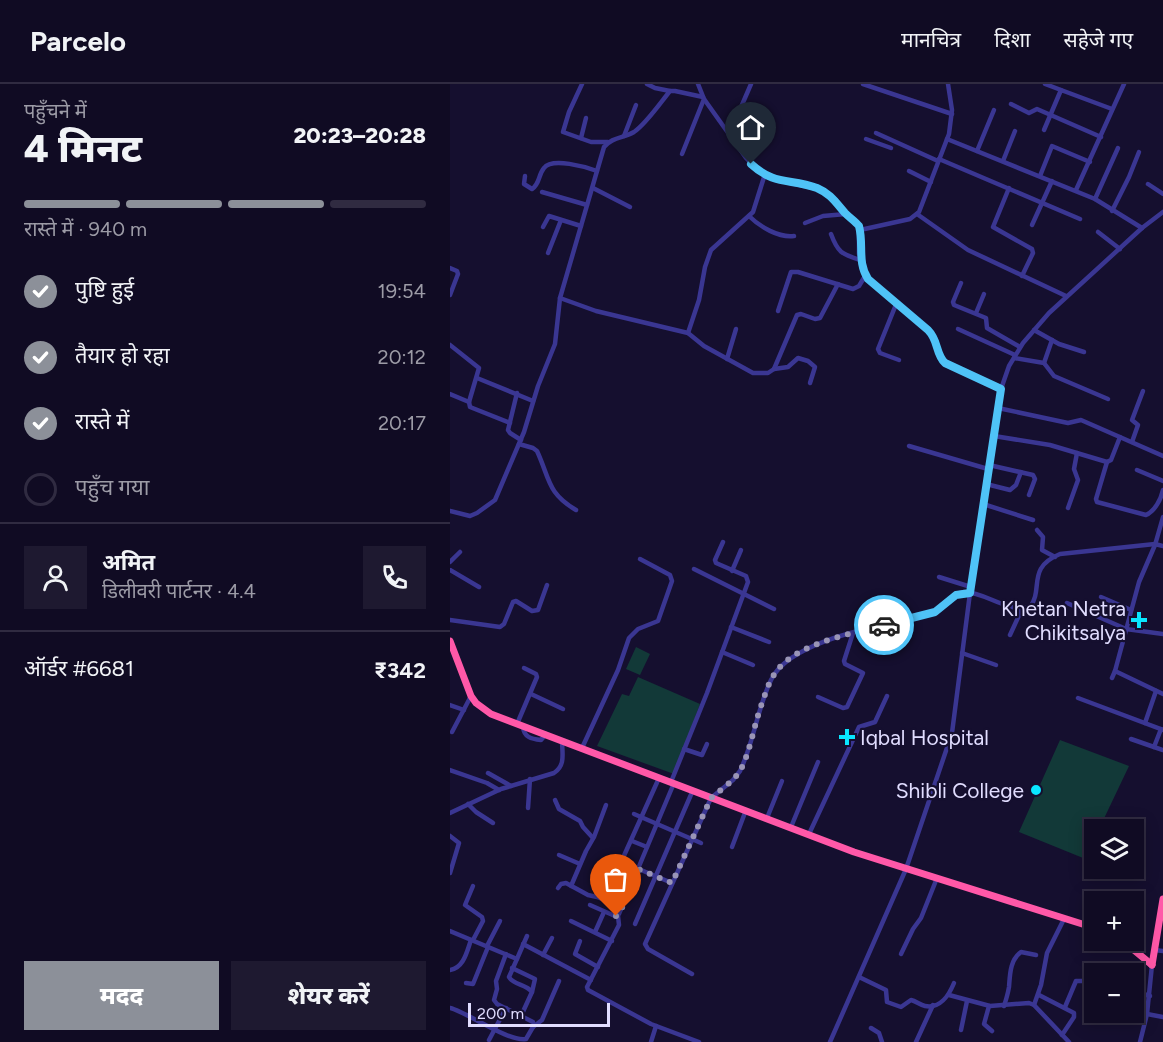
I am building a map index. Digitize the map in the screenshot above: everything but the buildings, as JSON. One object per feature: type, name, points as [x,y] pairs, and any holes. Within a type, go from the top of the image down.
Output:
[{"type":"highway","points":[[450,642],[471,696],[482,708],[520,725],[906,869],[1084,925]]},
{"type":"highway","points":[[1152,965],[1163,899]]},
{"type":"highway","points":[[1144,950],[1154,950]]},
{"type":"highway","points":[[1135,951],[1152,965]]},
{"type":"street","points":[[582,84],[563,128],[564,133],[594,142],[608,142],[638,130],[670,91]]},
{"type":"street","points":[[647,84],[655,88],[703,98]]},
{"type":"street","points":[[698,84],[703,98],[751,164],[781,182],[818,189],[836,200],[846,214],[857,223],[860,230],[860,260],[866,276],[933,335],[940,358],[945,363],[1001,389]]},
{"type":"street","points":[[729,135],[751,84]]},
{"type":"street","points":[[863,84],[952,114]]},
{"type":"street","points":[[860,230],[910,219],[917,214],[947,139],[952,114],[948,84]]},
{"type":"street","points":[[1045,84],[1112,109]]},
{"type":"street","points":[[1076,190],[1124,84]]},
{"type":"street","points":[[1044,130],[1061,90]]},
{"type":"street","points":[[682,154],[703,98]]},
{"type":"street","points":[[1011,104],[1029,113],[1037,109],[1101,137]]},
{"type":"street","points":[[624,136],[636,105]]},
{"type":"street","points":[[977,151],[994,110]]},
{"type":"street","points":[[581,138],[586,118]]},
{"type":"street","points":[[1003,161],[1015,131]]},
{"type":"street","points":[[876,133],[1080,219]]},
{"type":"street","points":[[884,145],[888,137]]},
{"type":"street","points":[[866,139],[891,148]]},
{"type":"street","points":[[947,139],[1095,198],[1112,211],[1142,228]]},
{"type":"street","points":[[450,511],[470,516],[493,502],[520,442],[533,400],[555,344],[560,298],[603,151],[608,142]]},
{"type":"street","points":[[1040,176],[1052,146],[1090,162]]},
{"type":"street","points":[[1095,198],[1118,148]]},
{"type":"street","points":[[1112,211],[1130,177],[1139,152]]},
{"type":"street","points":[[525,176],[524,184],[532,189],[537,186],[546,165],[565,163],[597,171]]},
{"type":"street","points":[[909,171],[931,182]]},
{"type":"street","points":[[688,333],[711,250],[749,216],[756,205],[765,174]]},
{"type":"street","points":[[1032,225],[1052,181]]},
{"type":"street","points":[[1148,184],[1163,194]]},
{"type":"street","points":[[593,188],[630,207]]},
{"type":"street","points":[[1009,188],[993,227],[1032,249],[1033,253],[1022,276]]},
{"type":"street","points":[[542,192],[587,205]]},
{"type":"street","points":[[830,1042],[906,869],[952,733],[970,590],[1001,389],[1014,356],[1034,330],[1066,296],[1163,212]]},
{"type":"street","points":[[805,223],[823,216],[846,214]]},
{"type":"street","points":[[917,214],[962,246],[1066,296]]},
{"type":"street","points":[[543,227],[549,216],[581,226]]},
{"type":"street","points":[[749,216],[758,225],[778,234],[794,236]]},
{"type":"street","points":[[548,253],[561,220]]},
{"type":"street","points":[[1098,232],[1120,249]]},
{"type":"street","points":[[831,234],[835,247],[840,252],[860,260]]},
{"type":"street","points":[[450,268],[458,274],[450,295]]},
{"type":"street","points":[[777,311],[791,272],[855,289],[866,276]]},
{"type":"street","points":[[961,283],[953,303],[987,318],[987,328],[1020,347]]},
{"type":"street","points":[[774,369],[797,315],[820,318],[838,284]]},
{"type":"street","points":[[976,313],[984,294]]},
{"type":"street","points":[[560,298],[596,311],[688,333],[753,373],[768,373],[774,369],[788,367],[798,358],[808,361],[815,367],[810,383]]},
{"type":"street","points":[[897,302],[878,349],[880,353],[899,360]]},
{"type":"street","points":[[727,359],[736,329]]},
{"type":"street","points":[[958,329],[1014,356],[1044,363],[1054,376],[1108,399]]},
{"type":"street","points":[[1034,330],[1052,340],[1084,352]]},
{"type":"street","points":[[1044,363],[1052,340]]},
{"type":"street","points":[[450,345],[478,366],[477,378],[469,402],[471,408],[510,423]]},
{"type":"street","points":[[477,378],[533,400]]},
{"type":"street","points":[[1132,442],[1138,426],[1132,420],[1143,391]]},
{"type":"street","points":[[518,393],[508,432],[537,451],[552,490],[576,510]]},
{"type":"street","points":[[450,394],[469,402]]},
{"type":"street","points":[[998,408],[1068,423],[1081,420],[1163,456]]},
{"type":"street","points":[[994,436],[1050,445],[1107,462]]},
{"type":"street","points":[[1120,437],[1111,460],[1107,462],[1097,502],[1144,515],[1149,514],[1160,500],[1163,490]]},
{"type":"street","points":[[909,446],[1034,476],[1029,495]]},
{"type":"street","points":[[1068,508],[1078,480],[1074,470],[1077,453]]},
{"type":"street","points":[[1137,470],[1163,480]]},
{"type":"street","points":[[986,484],[1010,490],[1016,484],[1021,472]]},
{"type":"street","points":[[983,504],[1033,520]]},
{"type":"street","points":[[1112,678],[1139,582],[1155,545],[1163,517]]},
{"type":"street","points":[[1037,531],[1043,537],[1042,550],[1055,557]]},
{"type":"street","points":[[699,1042],[656,1026],[590,992],[587,988],[612,940],[619,922],[618,916],[673,783],[748,582],[748,578],[715,562],[723,542]]},
{"type":"street","points":[[939,577],[1022,609],[1032,605],[1038,574],[1044,565],[1055,557],[1072,553],[1163,546]]},
{"type":"street","points":[[732,571],[741,550]]},
{"type":"street","points":[[450,562],[460,552]]},
{"type":"street","points":[[582,748],[618,670],[629,638],[638,629],[658,621],[672,581],[670,575],[640,559]]},
{"type":"street","points":[[694,569],[774,609]]},
{"type":"street","points":[[450,570],[479,587]]},
{"type":"street","points":[[450,620],[493,628],[500,627],[504,624],[513,602],[532,611],[538,609],[547,585]]},
{"type":"street","points":[[692,974],[645,945],[711,798],[733,780],[740,771],[771,680],[780,667],[804,650],[854,633],[935,612],[956,595],[970,590]]},
{"type":"street","points":[[1101,597],[1131,610]]},
{"type":"street","points":[[1068,603],[1126,629],[1163,634]]},
{"type":"street","points":[[1010,635],[1022,609]]},
{"type":"street","points":[[731,627],[769,642]]},
{"type":"street","points":[[818,697],[843,708],[847,707],[863,675],[861,671],[844,662],[854,633]]},
{"type":"street","points":[[722,652],[753,665]]},
{"type":"street","points":[[962,653],[996,665]]},
{"type":"street","points":[[520,725],[537,675],[524,668]]},
{"type":"street","points":[[1114,671],[1163,694]]},
{"type":"street","points":[[1145,723],[1156,691]]},
{"type":"street","points":[[531,694],[563,709]]},
{"type":"street","points":[[452,732],[471,696]]},
{"type":"street","points":[[808,834],[859,727],[875,722],[886,696]]},
{"type":"street","points":[[1078,698],[1162,730],[1154,747]]},
{"type":"street","points":[[450,705],[464,710]]},
{"type":"street","points":[[1131,739],[1163,750]]},
{"type":"street","points":[[450,813],[499,790],[559,770],[563,759],[562,740]]},
{"type":"street","points":[[684,749],[702,754],[707,744]]},
{"type":"street","points":[[791,827],[818,762]]},
{"type":"street","points":[[450,770],[487,783],[499,790]]},
{"type":"street","points":[[488,773],[511,786]]},
{"type":"street","points":[[604,900],[659,778]]},
{"type":"street","points":[[528,808],[530,779]]},
{"type":"street","points":[[767,818],[783,781]]},
{"type":"street","points":[[635,924],[693,790]]},
{"type":"street","points":[[555,800],[559,809],[580,821],[593,838]]},
{"type":"street","points":[[468,804],[476,813],[493,823]]},
{"type":"street","points":[[571,886],[606,805]]},
{"type":"street","points":[[732,847],[747,810]]},
{"type":"street","points":[[634,814],[701,843]]},
{"type":"street","points":[[450,836],[459,843],[450,873]]},
{"type":"street","points":[[632,841],[647,847]]},
{"type":"street","points":[[559,855],[580,864]]},
{"type":"street","points":[[622,862],[672,883]]},
{"type":"street","points":[[603,876],[630,889]]},
{"type":"street","points":[[901,954],[913,928],[921,918],[937,878]]},
{"type":"street","points":[[558,888],[562,883],[588,896],[622,907]]},
{"type":"street","points":[[450,970],[456,969],[462,962],[483,921],[482,917],[465,905],[473,886]]},
{"type":"street","points":[[590,905],[618,916]]},
{"type":"street","points":[[595,932],[604,912]]},
{"type":"street","points":[[1034,1005],[1047,953],[1064,919]]},
{"type":"street","points":[[466,983],[473,984],[500,921]]},
{"type":"street","points":[[571,921],[612,940]]},
{"type":"street","points":[[450,931],[516,959]]},
{"type":"street","points":[[527,936],[509,979],[530,988],[532,992]]},
{"type":"street","points":[[543,955],[552,939]]},
{"type":"street","points":[[580,941],[575,954],[598,967]]},
{"type":"street","points":[[524,944],[591,980]]},
{"type":"street","points":[[1154,950],[1163,951]]},
{"type":"street","points":[[1004,1006],[1009,989],[1008,974],[1018,954],[1021,952],[1036,955]]},
{"type":"street","points":[[506,954],[496,981],[497,989],[494,998],[496,1004],[531,1020],[533,1027]]},
{"type":"street","points":[[1140,1042],[1148,1014],[1152,965]]},
{"type":"street","points":[[512,968],[535,979],[521,1016]]},
{"type":"street","points":[[859,977],[886,990],[887,1002],[898,1007],[904,1006],[911,1000],[925,1006],[944,1001],[954,983]]},
{"type":"street","points":[[450,1008],[465,1013],[494,1030],[523,1041],[529,1036],[533,1027],[542,1020],[559,981]]},
{"type":"street","points":[[1065,1007],[1076,981],[1084,981]]},
{"type":"street","points":[[1144,994],[1150,996]]},
{"type":"street","points":[[949,995],[989,1006],[1029,1003],[1034,1005],[1064,1039],[1074,1015],[1073,1011],[1038,995]]},
{"type":"street","points":[[961,1030],[967,1001]]},
{"type":"street","points":[[916,1042],[933,1005]]},
{"type":"street","points":[[989,1006],[984,1024],[992,1031]]},
{"type":"street","points":[[496,1042],[489,1041],[506,1008]]},
{"type":"street","points":[[1148,1014],[1163,1017]]},
{"type":"street","points":[[651,1042],[656,1026]]},
{"type":"street","points":[[871,1028],[879,1033],[882,1042]]},
{"type":"green space","points":[[636,647],[650,654],[640,675],[626,669]]},
{"type":"green space","points":[[638,677],[700,704],[674,774],[597,746],[622,694],[629,696]]},
{"type":"green space","points":[[1060,740],[1129,766],[1104,819],[1084,819],[1084,858],[1019,832]]},
{"type":"way so far","points":[[616,916],[619,915],[638,869],[672,883],[711,798],[733,780],[744,764],[759,711],[771,680],[783,663],[816,645],[884,625]]},
{"type":"place","name":"Khetan Netra Chikitsalya","points":[[1139,620]]},
{"type":"place","name":"Iqbal Hospital","points":[[847,737]]},
{"type":"place","name":"Shibli College","points":[[1036,790]]},
{"type":"route","points":[[751,164],[776,180],[818,189],[836,200],[845,213],[859,226],[859,254],[868,279],[917,318],[935,338],[940,358],[948,366],[1001,389],[970,593],[959,593],[944,607],[927,615],[884,625]]}]
